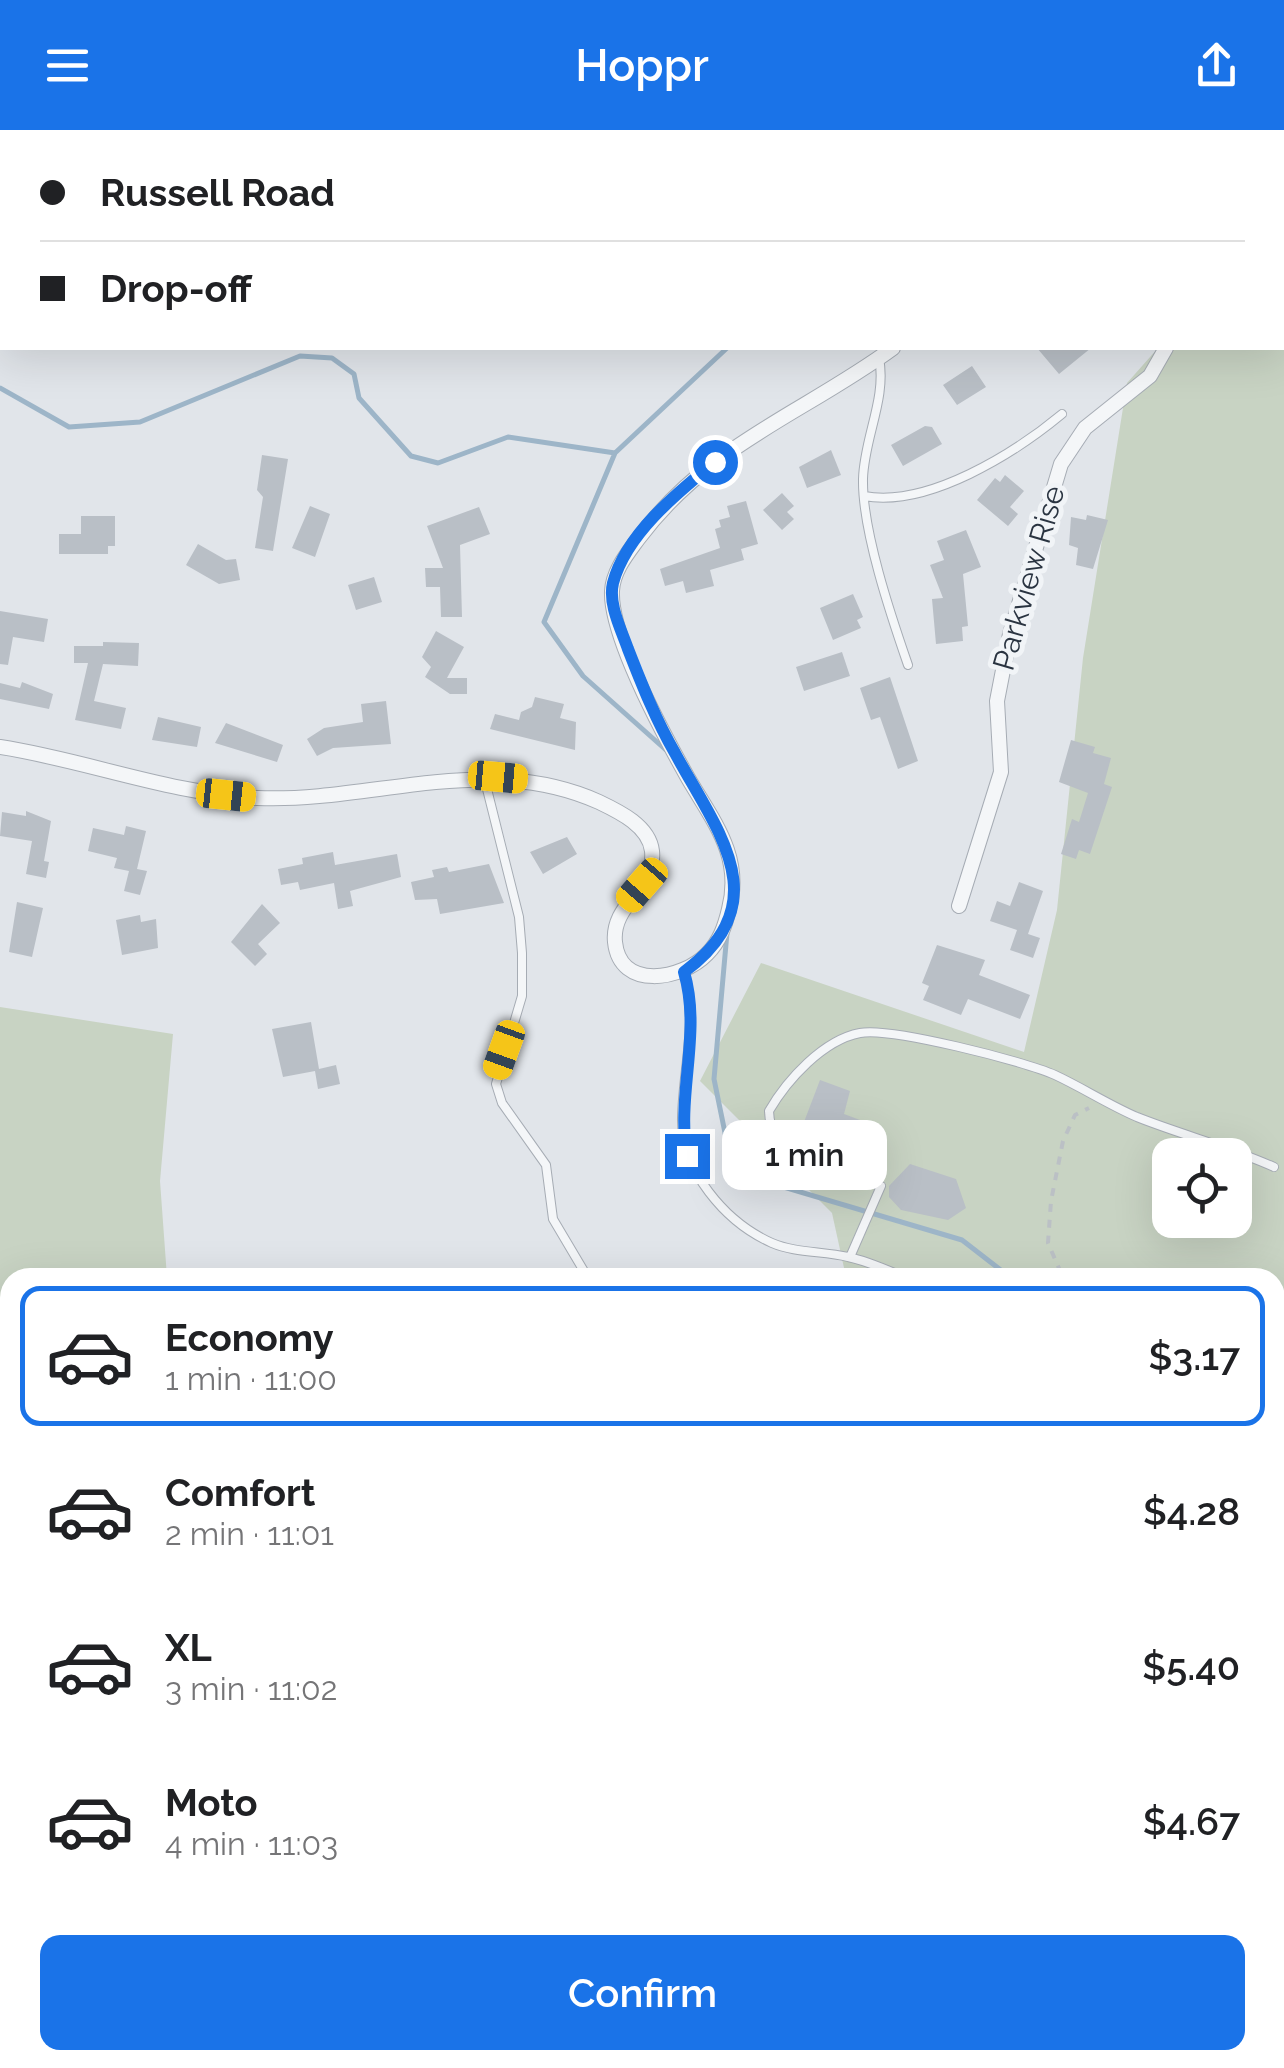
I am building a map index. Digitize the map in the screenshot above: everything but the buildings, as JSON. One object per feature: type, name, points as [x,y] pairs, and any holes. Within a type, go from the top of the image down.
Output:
[{"type":"street","points":[[0,747],[252,798],[484,778],[523,780],[559,788],[597,802],[644,831],[652,850],[650,868],[614,924],[615,946],[622,962],[638,974],[662,978],[684,972],[706,956],[722,936],[733,892],[732,862],[725,837],[661,728],[641,684],[614,608],[612,588],[633,545],[688,484],[776,418],[890,350]]},
{"type":"street","name":"Parkview Rise","points":[[959,906],[1001,772],[997,701],[1010,634],[1062,464],[1085,428],[1150,376],[1165,350]]},
{"type":"lane","points":[[880,358],[880,390],[864,465],[864,496],[908,666]]},
{"type":"lane","points":[[864,496],[890,498],[988,467],[1062,414]]},
{"type":"lane","points":[[484,778],[516,902],[522,954],[522,996],[496,1084],[502,1103],[546,1165],[554,1219],[582,1268]]},
{"type":"lane","points":[[684,972],[692,1022],[681,1122],[687,1156],[701,1180],[734,1218],[773,1244],[850,1257],[879,1268]]},
{"type":"lane","points":[[850,1257],[881,1186],[806,1166],[786,1150],[769,1123],[768,1111],[788,1083],[843,1038],[864,1032],[924,1041],[1051,1073],[1104,1100],[1274,1168]]},
{"type":"path","points":[[1058,1268],[1048,1243],[1063,1141],[1075,1115],[1104,1100]]},
{"type":"green space","points":[[1156,350],[1284,350],[1284,1268],[844,1268],[832,1213],[700,1081],[761,963],[1024,1052],[1057,910],[1083,658],[1127,383]]},
{"type":"green space","points":[[0,1007],[173,1034],[160,1181],[166,1268],[0,1268]]},
{"type":"waterway","points":[[666,750],[583,676],[544,622],[615,453],[725,350]]},
{"type":"waterway","points":[[0,388],[69,427],[140,422],[300,356],[332,358],[354,374],[359,398],[411,456],[438,463],[508,437],[615,453]]},
{"type":"waterway","points":[[727,933],[714,1079],[733,1172],[962,1240],[998,1268]]},
{"type":"route","points":[[687,1156],[681,1122],[692,1022],[684,972],[706,956],[722,936],[733,892],[732,862],[725,837],[689,780],[641,684],[614,608],[612,588],[620,565],[649,524],[715,462]]}]
